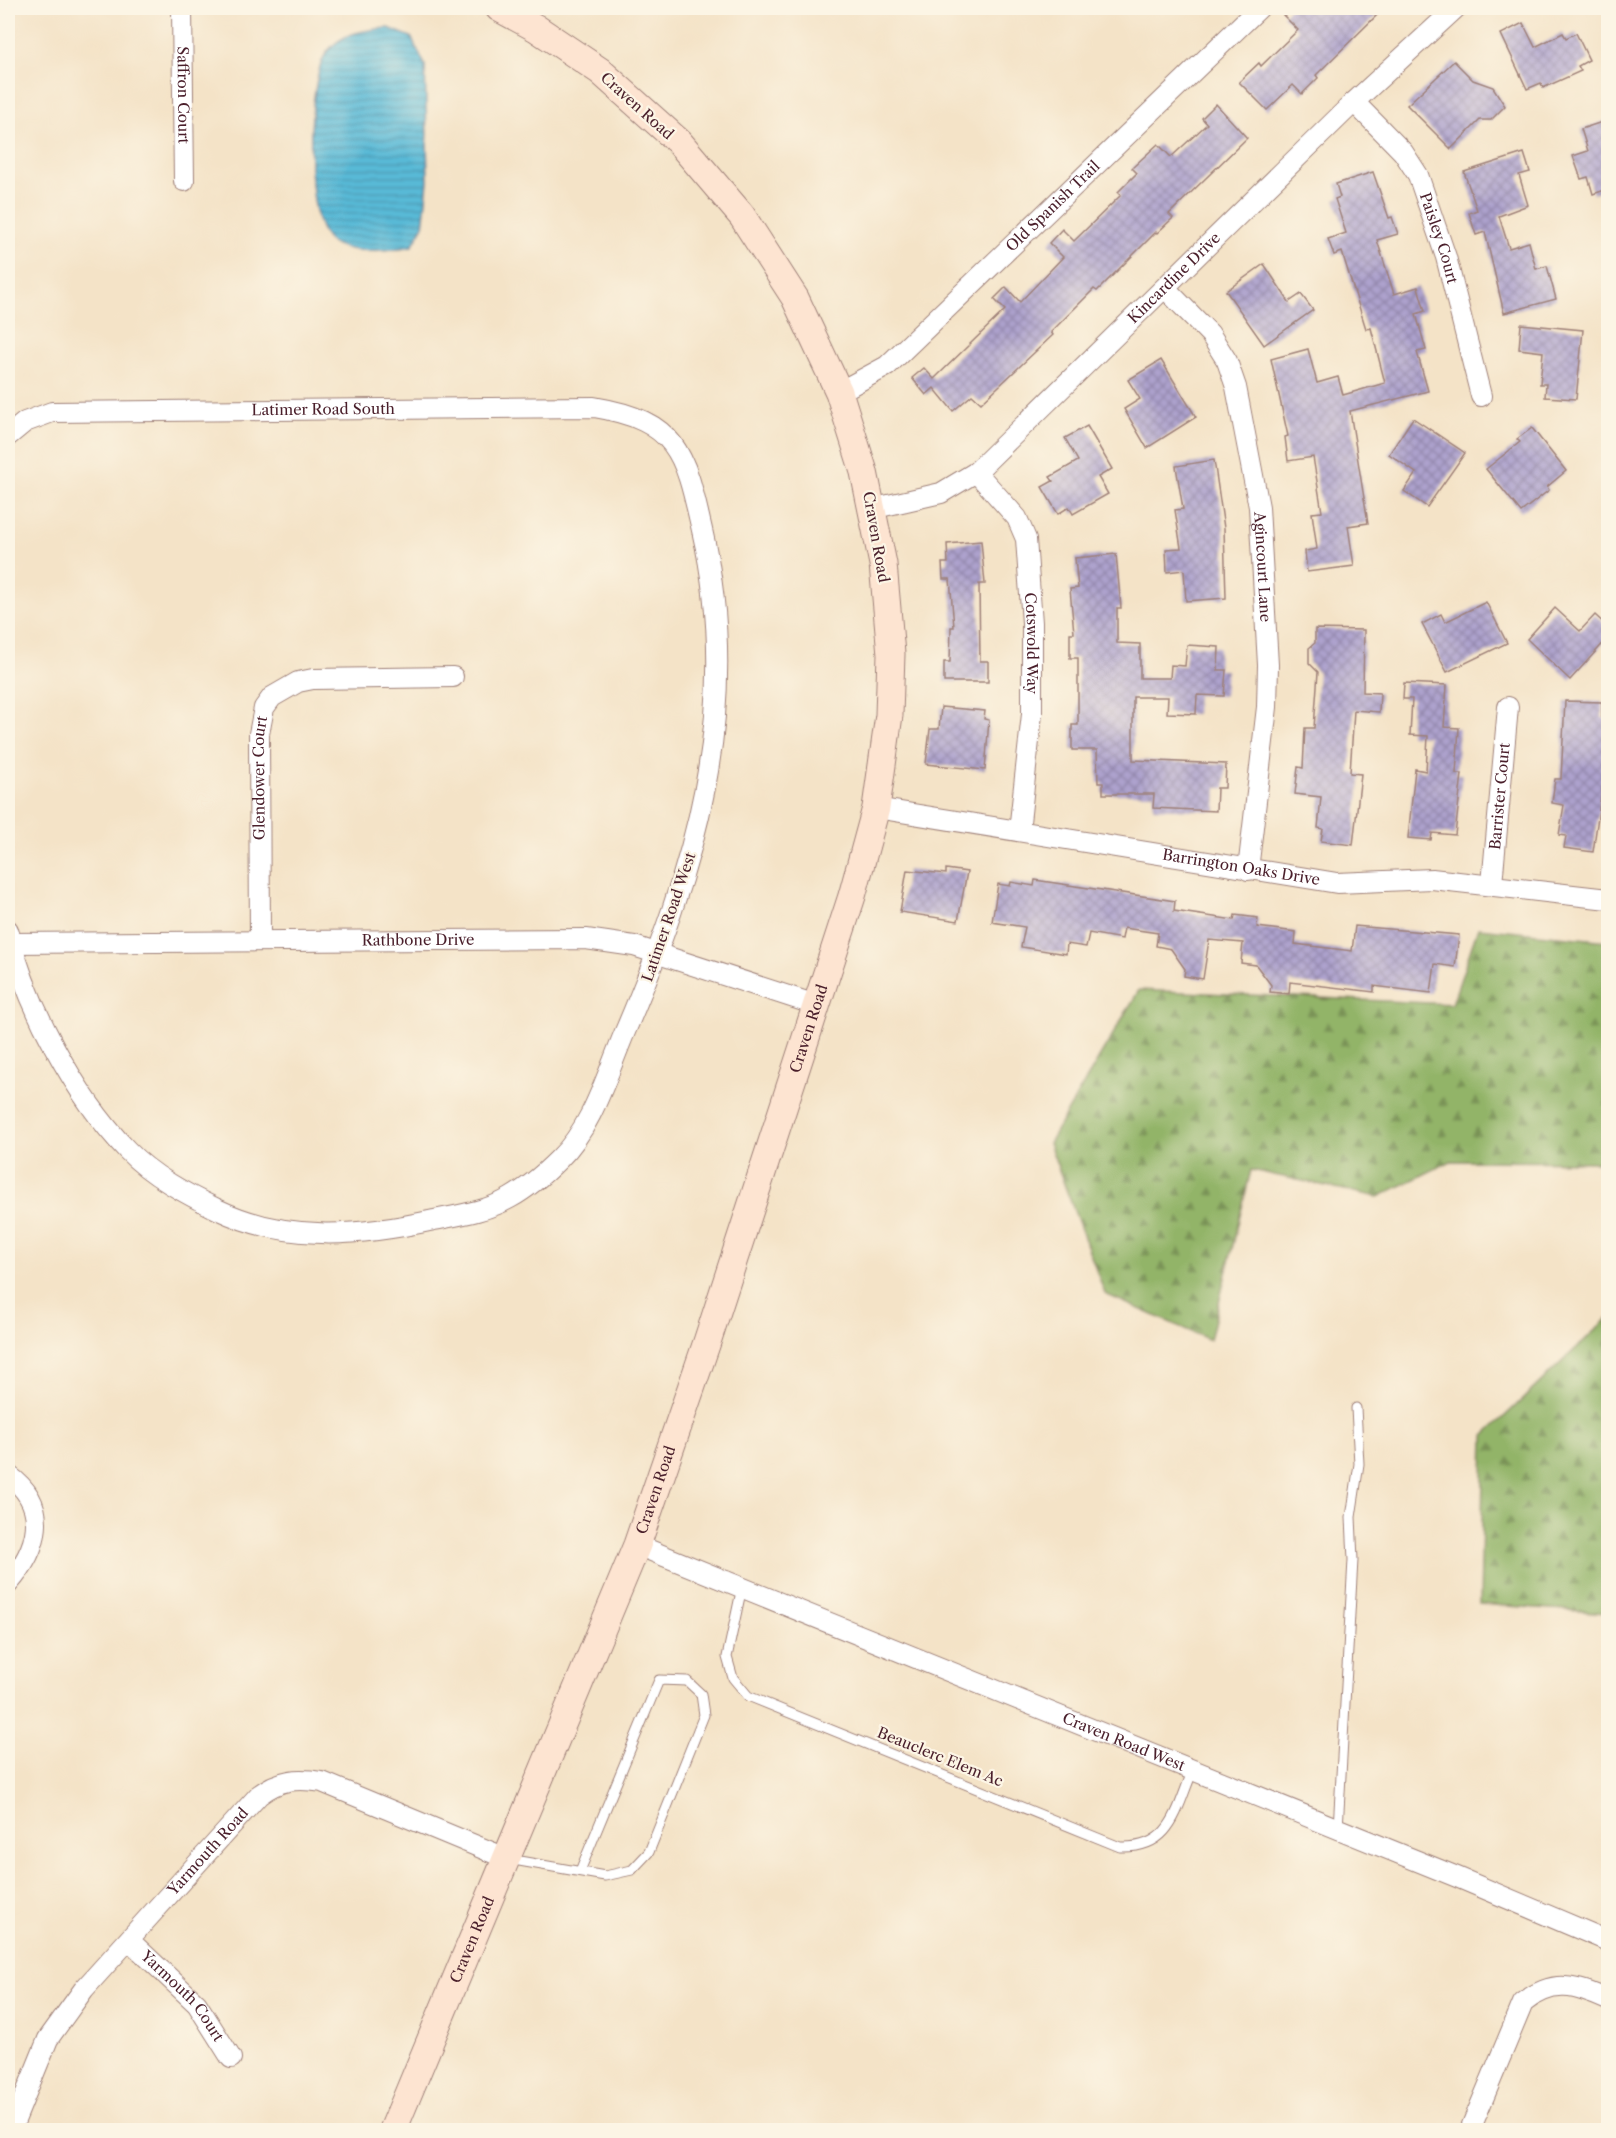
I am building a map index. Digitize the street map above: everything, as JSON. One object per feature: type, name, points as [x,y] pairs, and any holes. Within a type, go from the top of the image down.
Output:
[{"type":"street","name":"Saffron Court","points":[[182,8],[184,181]]},
{"type":"street","name":"Craven Road","points":[[393,2130],[508,1859],[637,1545],[707,1342],[852,896],[876,808],[889,715],[891,654],[883,564],[864,472],[839,392],[795,298],[742,216],[679,142],[600,71],[536,28],[499,8]]},
{"type":"street","name":"Old Spanish Trail","points":[[839,392],[887,366],[1259,8]]},
{"type":"street","name":"Kincardine Drive","points":[[871,509],[941,493],[976,472],[1354,102],[1456,8]]},
{"type":"street","name":"Paisley Court","points":[[1354,102],[1403,152],[1418,175],[1446,257],[1481,396]]},
{"type":"street","name":"Agincourt Lane","points":[[1165,288],[1210,334],[1227,362],[1236,387],[1259,507],[1269,665],[1267,707],[1248,870]]},
{"type":"street","name":"Latimer Road South","points":[[8,436],[25,422],[52,412],[594,407],[625,412],[643,420]]},
{"type":"street","name":"Latimer Road West","points":[[8,938],[32,1001],[65,1064],[101,1120],[129,1152],[187,1195],[229,1215],[264,1226],[320,1235],[380,1232],[476,1212],[507,1200],[536,1181],[563,1156],[587,1123],[659,953],[695,843],[710,767],[717,697],[718,624],[709,558],[689,472],[678,450],[643,420]]},
{"type":"street","name":"Cotswold Way","points":[[976,472],[1017,518],[1026,539],[1032,623],[1032,714],[1019,831]]},
{"type":"street","name":"Glendower Court","points":[[260,940],[259,734],[264,708],[272,697],[286,687],[312,679],[453,677]]},
{"type":"street","name":"Barrister Court","points":[[1492,884],[1508,706]]},
{"type":"street","name":"Barrington Oaks Drive","points":[[876,808],[1337,883],[1432,879],[1492,884],[1608,899]]},
{"type":"street","name":"Rathbone Drive","points":[[8,938],[586,939],[621,942],[816,1005]]},
{"type":"street","points":[[8,1475],[19,1483],[33,1504],[36,1529],[33,1548],[25,1565],[8,1584]]},
{"type":"street","name":"Craven Road West","points":[[637,1545],[1608,1941]]},
{"type":"street","name":"Yarmouth Road","points":[[11,2130],[48,2039],[84,1989],[259,1795],[273,1784],[297,1778],[322,1782],[508,1859]]},
{"type":"street","name":"Yarmouth Court","points":[[129,1940],[197,2004],[231,2058]]},
{"type":"street","points":[[1470,2130],[1523,2003],[1539,1990],[1575,1986],[1608,2000]]},
{"type":"lane","points":[[1338,1829],[1353,1560],[1351,1517],[1359,1464],[1356,1408]]},
{"type":"lane","name":"Beauclerc Elem Ac","points":[[742,1587],[727,1656],[733,1678],[748,1695],[1109,1842],[1139,1848],[1155,1842],[1171,1822],[1193,1770]]},
{"type":"lane","points":[[508,1859],[605,1876],[632,1870],[649,1852],[704,1714],[701,1694],[687,1681],[659,1680],[580,1871]]},
{"type":"green space","points":[[1478,928],[1608,941],[1608,1162],[1451,1161],[1378,1197],[1251,1170],[1210,1340],[1105,1294],[1049,1143],[1139,990],[1452,1004]]},
{"type":"green space","points":[[1608,1318],[1608,1613],[1480,1604],[1484,1436]]},
{"type":"water","points":[[389,28],[411,37],[425,65],[428,181],[423,227],[412,246],[382,250],[349,249],[331,242],[322,229],[315,208],[311,149],[315,90],[320,67],[333,45],[355,33]]},
{"type":"building","points":[[1291,8],[1369,8],[1377,15],[1316,75],[1318,78],[1302,94],[1293,85],[1267,110],[1239,82],[1259,63],[1261,66],[1298,30],[1283,15]]},
{"type":"building","points":[[1523,23],[1535,47],[1563,33],[1566,38],[1576,33],[1589,60],[1578,66],[1581,71],[1543,88],[1541,83],[1527,89],[1501,34]]},
{"type":"building","points":[[1454,61],[1473,80],[1493,87],[1505,106],[1491,120],[1480,120],[1451,149],[1407,105]]},
{"type":"building","points":[[1216,104],[1247,138],[1169,214],[1173,218],[1097,291],[1094,289],[1051,332],[1053,335],[981,403],[972,395],[953,411],[934,388],[926,395],[912,378],[924,368],[934,379],[1005,310],[994,299],[1006,287],[1020,302],[1063,257],[1049,243],[1062,229],[1074,241],[1121,195],[1118,192],[1137,173],[1132,168],[1158,144],[1171,157],[1207,124],[1202,118]]},
{"type":"building","points":[[1608,120],[1608,189],[1593,194],[1588,177],[1581,179],[1573,156],[1588,151],[1581,129]]},
{"type":"building","points":[[1524,153],[1530,172],[1519,175],[1528,205],[1499,216],[1509,248],[1529,242],[1536,269],[1547,266],[1556,299],[1504,313],[1485,232],[1476,235],[1469,213],[1477,210],[1464,172]]},
{"type":"building","points":[[1373,172],[1389,218],[1392,217],[1398,234],[1377,240],[1394,294],[1418,287],[1425,311],[1416,314],[1426,350],[1417,352],[1428,391],[1350,411],[1368,523],[1348,526],[1354,566],[1307,572],[1305,551],[1317,549],[1312,513],[1322,512],[1313,457],[1288,461],[1285,437],[1288,436],[1271,359],[1308,349],[1317,383],[1338,377],[1343,395],[1385,383],[1371,328],[1366,329],[1342,252],[1334,255],[1328,239],[1346,233],[1335,199],[1340,197],[1336,184]]},
{"type":"building","points":[[1264,264],[1289,302],[1301,294],[1313,310],[1264,345],[1226,291]]},
{"type":"building","points":[[1521,324],[1583,330],[1576,399],[1545,397],[1546,384],[1540,384],[1543,352],[1519,349]]},
{"type":"building","points":[[1161,360],[1196,417],[1147,448],[1124,409],[1140,399],[1128,380]]},
{"type":"building","points":[[1413,418],[1465,453],[1427,507],[1404,491],[1416,473],[1389,454]]},
{"type":"building","points":[[1087,426],[1112,469],[1098,477],[1108,494],[1073,514],[1069,507],[1058,514],[1042,487],[1053,481],[1050,477],[1078,461],[1065,438]]},
{"type":"building","points":[[1532,428],[1566,471],[1547,487],[1549,490],[1521,512],[1486,469],[1520,442],[1517,439]]},
{"type":"building","points":[[1214,460],[1224,528],[1226,598],[1186,601],[1184,570],[1167,572],[1166,549],[1181,548],[1175,510],[1183,509],[1176,466]]},
{"type":"building","points":[[981,541],[985,584],[979,584],[980,661],[988,661],[988,682],[944,682],[944,662],[950,662],[951,627],[954,627],[950,579],[943,579],[942,563],[948,563],[947,544]]},
{"type":"building","points":[[1116,554],[1121,608],[1117,608],[1117,643],[1140,644],[1140,678],[1170,678],[1171,665],[1185,666],[1187,645],[1219,647],[1218,670],[1226,670],[1224,696],[1197,695],[1196,714],[1167,713],[1168,697],[1133,697],[1133,760],[1226,764],[1225,788],[1217,788],[1216,811],[1153,808],[1154,794],[1103,794],[1103,783],[1098,783],[1097,750],[1072,750],[1072,725],[1078,725],[1078,658],[1070,658],[1070,633],[1074,633],[1070,589],[1078,588],[1075,558]]},
{"type":"building","points":[[1486,602],[1507,643],[1447,672],[1422,624],[1441,614],[1445,622]]},
{"type":"building","points":[[1555,608],[1580,631],[1595,615],[1608,627],[1608,638],[1570,680],[1527,639]]},
{"type":"building","points":[[1315,629],[1364,630],[1363,692],[1380,693],[1379,712],[1354,710],[1350,773],[1361,774],[1353,845],[1321,841],[1323,829],[1318,828],[1321,797],[1295,794],[1298,767],[1303,768],[1305,728],[1314,728],[1318,672],[1309,663],[1309,648],[1315,643]]},
{"type":"building","points":[[1404,683],[1447,685],[1444,727],[1459,728],[1456,774],[1462,774],[1455,835],[1432,833],[1431,840],[1408,838],[1415,769],[1426,771],[1428,736],[1410,735],[1412,699],[1403,699]]},
{"type":"building","points":[[1565,701],[1602,702],[1602,718],[1608,719],[1608,768],[1605,768],[1593,852],[1564,848],[1566,836],[1559,835],[1564,805],[1552,803],[1555,779],[1561,779]]},
{"type":"building","points":[[941,707],[985,711],[984,719],[989,720],[985,770],[926,764],[930,729],[939,729]]},
{"type":"building","points":[[946,869],[967,872],[958,921],[900,912],[907,870],[946,874]]},
{"type":"building","points":[[1035,880],[1175,901],[1174,911],[1234,920],[1235,915],[1258,918],[1257,927],[1296,932],[1295,944],[1352,951],[1355,926],[1459,935],[1455,967],[1435,964],[1431,993],[1374,986],[1374,992],[1290,982],[1289,994],[1270,992],[1271,985],[1256,965],[1241,963],[1243,943],[1209,940],[1203,979],[1184,976],[1185,969],[1171,949],[1156,946],[1158,933],[1124,928],[1122,939],[1089,933],[1086,947],[1067,944],[1066,954],[1021,947],[1025,927],[992,922],[998,884],[1010,886],[1011,882],[1034,886]]}]
